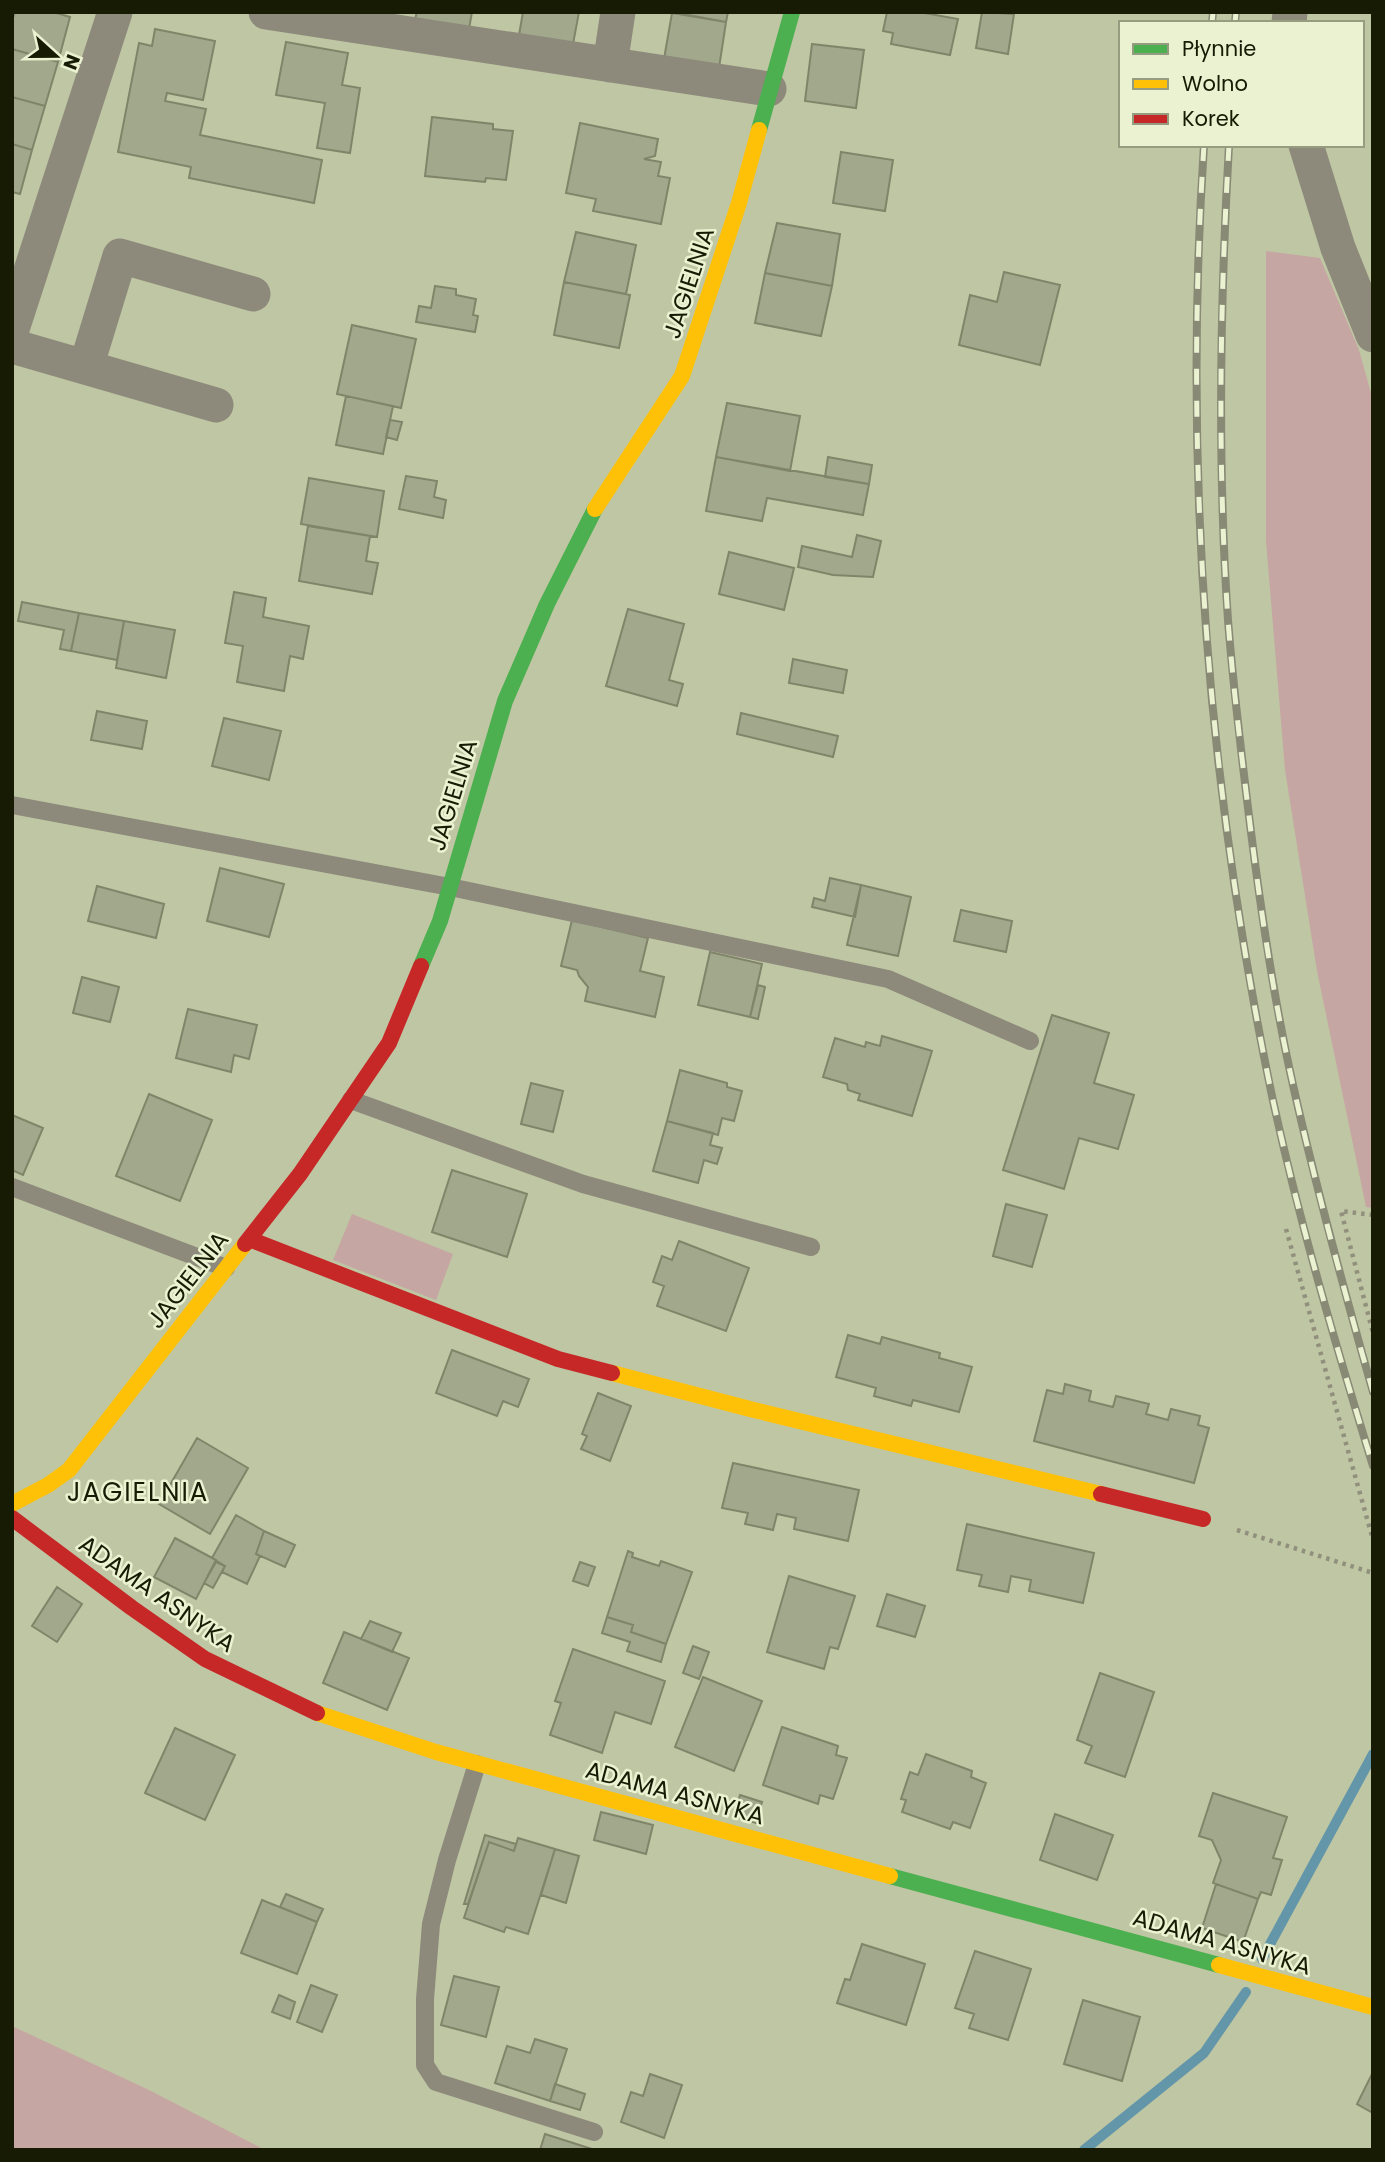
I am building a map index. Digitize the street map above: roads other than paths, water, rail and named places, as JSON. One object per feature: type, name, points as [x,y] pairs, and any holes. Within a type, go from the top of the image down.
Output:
[{"type":"street","points":[[12,329],[115,12]]},
{"type":"street","points":[[266,12],[366,20],[610,65],[769,89]]},
{"type":"street","points":[[610,65],[618,12]]},
{"type":"street","name":"JAGIELNIA","points":[[12,1504],[48,1485],[69,1469],[300,1174],[389,1043],[440,921],[505,701],[547,604],[595,510],[682,376],[739,203],[792,12]]},
{"type":"street","points":[[1307,147],[1338,248],[1373,335]]},
{"type":"street","points":[[1338,248],[1373,258]]},
{"type":"street","points":[[86,367],[120,257],[253,294]]},
{"type":"street","points":[[12,346],[216,405]]},
{"type":"street","points":[[249,1239],[558,1359],[750,1409],[1203,1519]]},
{"type":"street","name":"ADAMA ASNYKA","points":[[12,1518],[205,1660],[317,1713],[436,1752],[1373,2007]]},
{"type":"lane","points":[[12,805],[450,887],[888,979],[1030,1041]]},
{"type":"lane","points":[[351,1100],[583,1184],[811,1247]]},
{"type":"lane","points":[[12,1187],[226,1268]]},
{"type":"lane","points":[[477,1763],[430,1924],[425,1999],[425,2065],[436,2082],[594,2132]]},
{"type":"waterway","points":[[1262,1959],[1373,1754]]},
{"type":"waterway","points":[[1084,2150],[1204,2053],[1246,1992]]},
{"type":"railway","points":[[1212,21],[1213,12]]},
{"type":"railway","points":[[1235,21],[1236,12]]},
{"type":"railway","points":[[1204,147],[1198,264],[1199,503],[1216,742],[1231,860],[1250,979],[1283,1143],[1318,1282],[1373,1466]]},
{"type":"railway","points":[[1229,147],[1222,323],[1222,501],[1228,620],[1240,743],[1262,917],[1286,1052],[1321,1201],[1373,1392]]},
{"type":"district","name":"JAGIELNIA","points":[[138,1492]]}]
